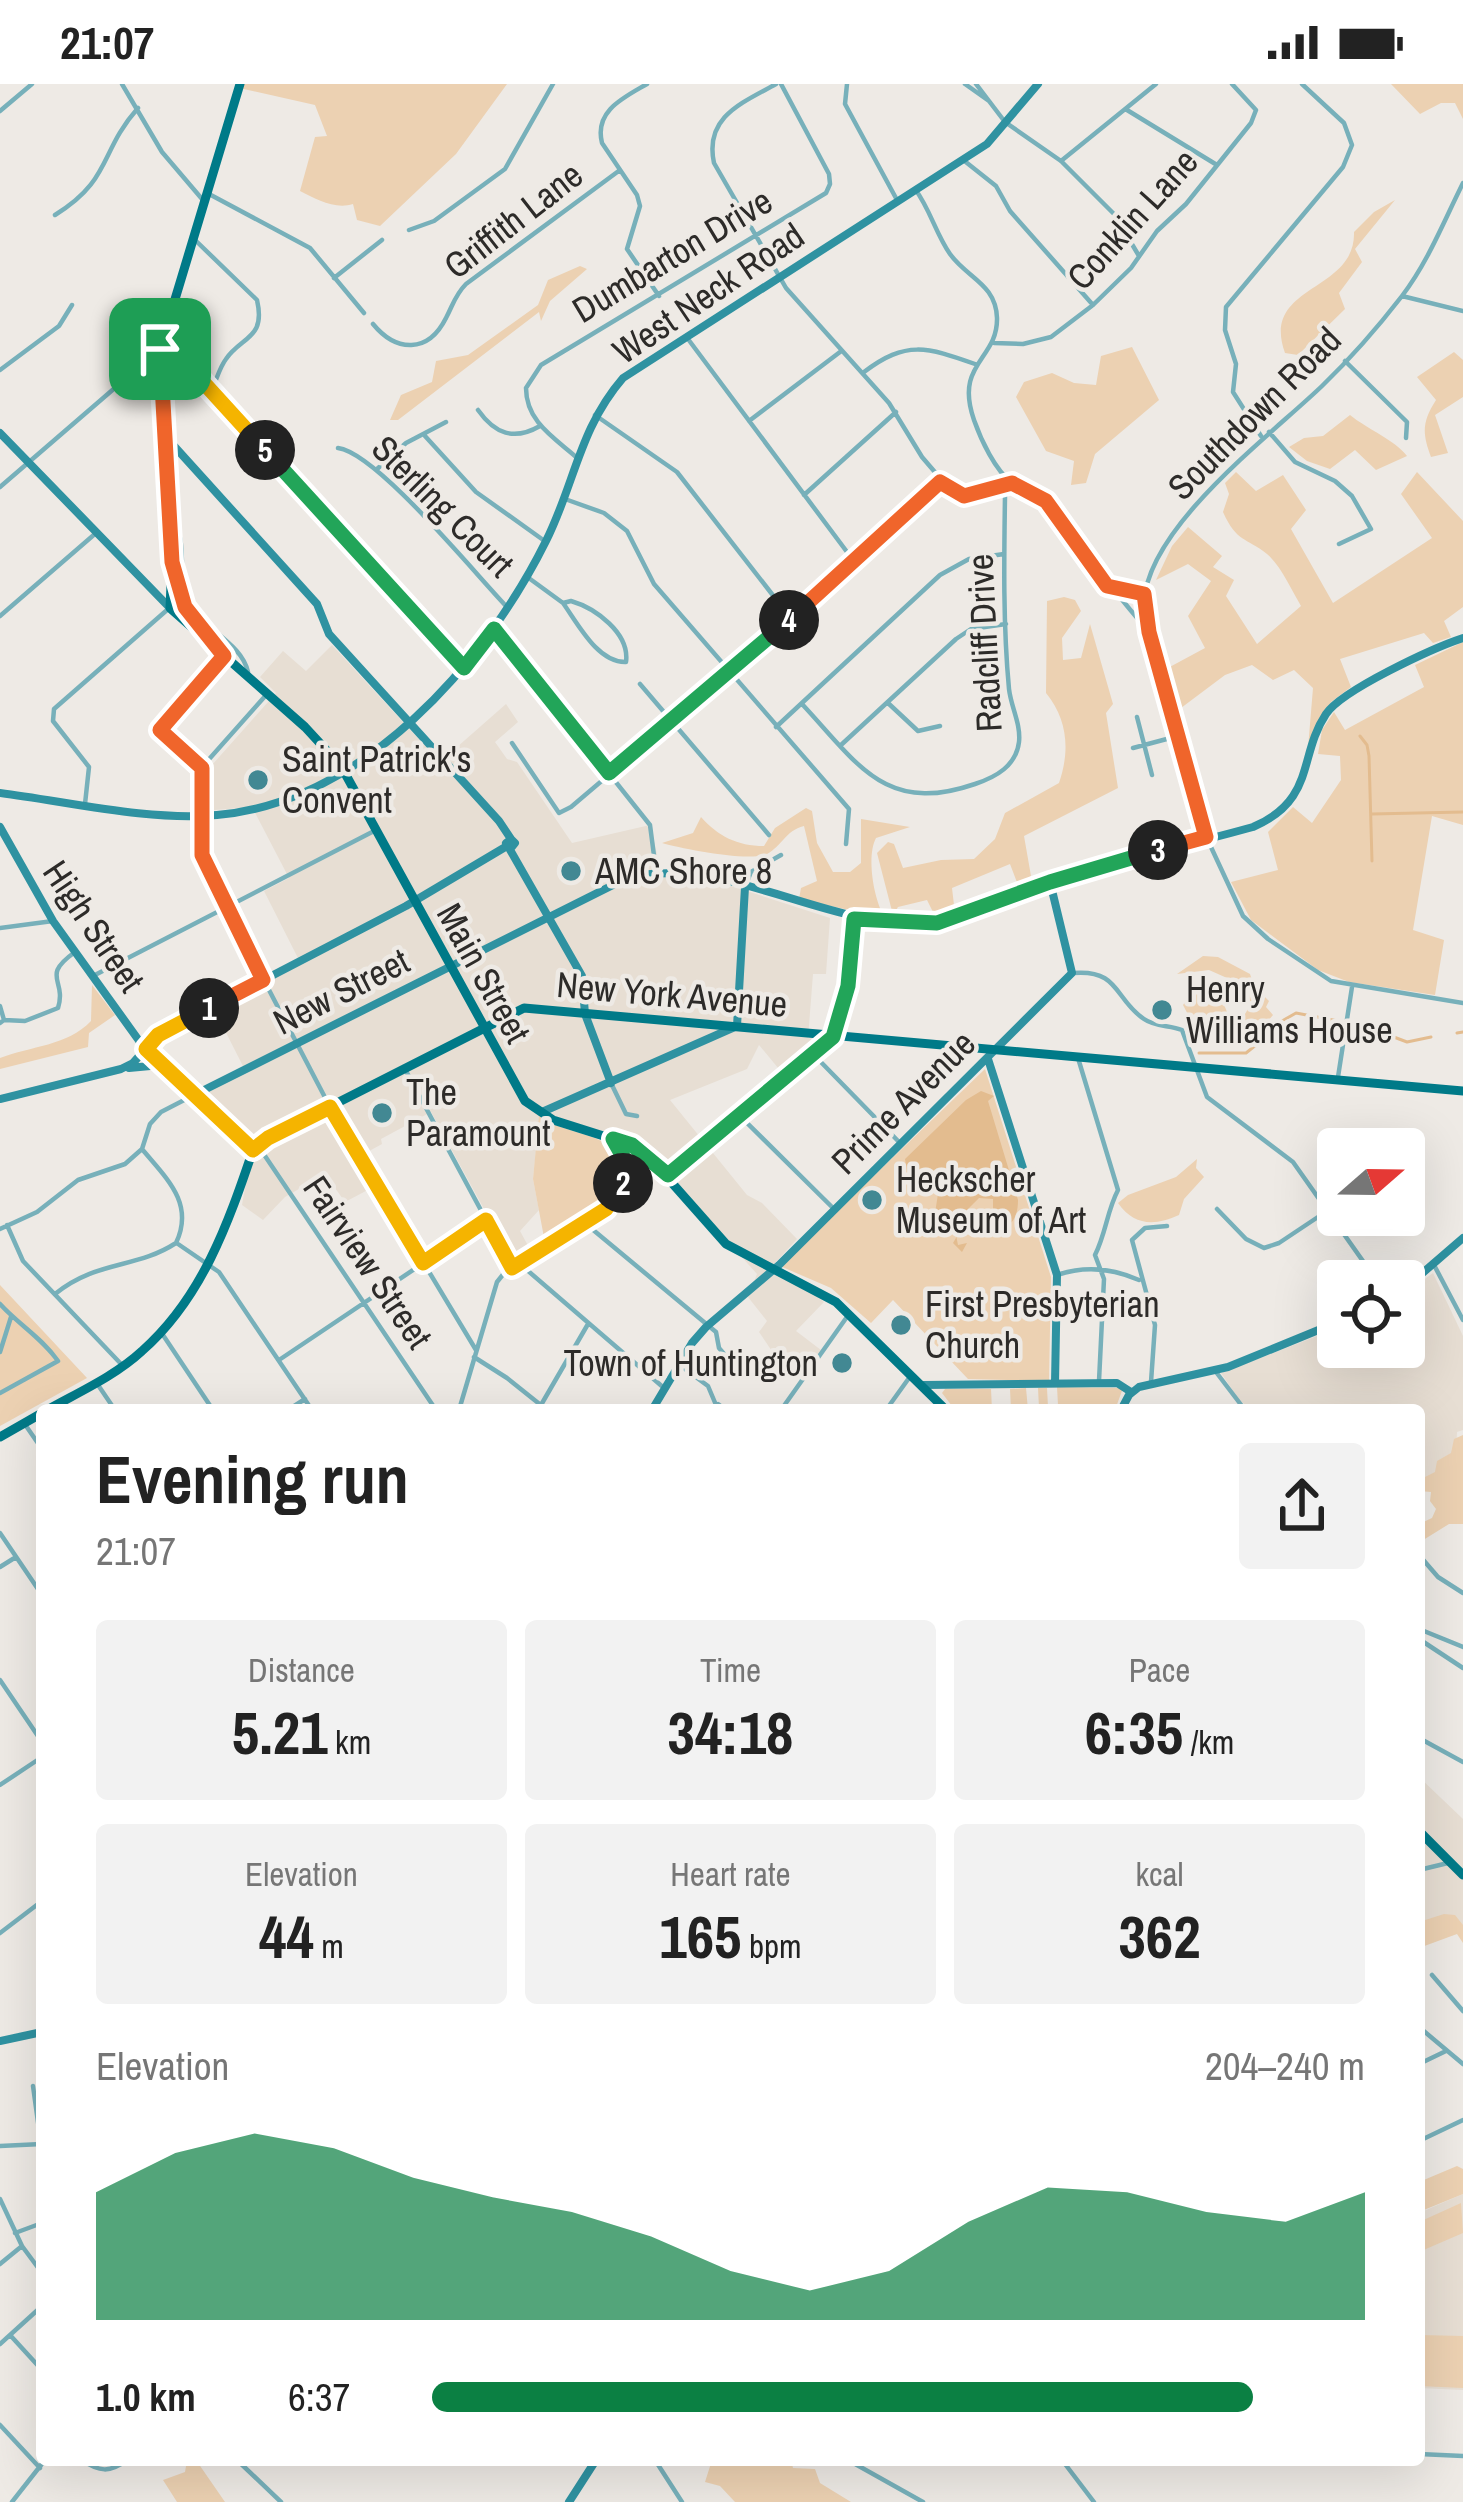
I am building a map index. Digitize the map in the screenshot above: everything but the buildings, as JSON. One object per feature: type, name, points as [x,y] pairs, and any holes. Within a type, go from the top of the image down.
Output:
[{"type":"main road","name":"Main Street","points":[[240,84],[161,343],[170,608],[324,746],[345,772],[515,1087],[540,1113]]},
{"type":"main road","name":"Main Street","points":[[172,562],[185,607],[221,652]]},
{"type":"main road","name":"New York Avenue","points":[[253,1150],[268,1138],[524,1008],[991,1054],[1463,1091]]},
{"type":"main road","points":[[540,1113],[632,1145],[668,1175],[726,1244],[823,1292],[941,1404]]},
{"type":"main road","points":[[59,1404],[123,1366],[161,1332],[210,1264],[253,1150]]},
{"type":"main road","points":[[0,1437],[36,1417]]},
{"type":"main road","points":[[1425,1837],[1463,1875]]},
{"type":"street","points":[[0,111],[32,84]]},
{"type":"street","points":[[122,84],[162,152],[207,199],[310,248],[364,314]]},
{"type":"street","points":[[409,230],[434,221],[505,169],[553,84]]},
{"type":"street","points":[[647,84],[634,87],[605,113],[600,124],[602,143],[637,194],[640,206],[627,249],[658,296]]},
{"type":"street","points":[[779,84],[726,112],[712,137],[714,163],[755,236],[780,277],[896,412],[940,482],[964,496],[1012,483]]},
{"type":"street","name":"Dumbarton Drive","points":[[540,426],[530,412],[526,388],[541,365],[826,193],[829,174],[779,84]]},
{"type":"street","points":[[847,84],[845,104],[897,200]]},
{"type":"street","points":[[965,84],[994,104]]},
{"type":"street","points":[[976,84],[1005,122],[1061,161],[1124,227],[1139,256]]},
{"type":"street","name":"West Neck Road","points":[[0,793],[200,816],[258,808],[345,772],[438,697],[494,629],[545,542],[595,415],[623,378],[987,144],[1038,84]]},
{"type":"street","points":[[1061,161],[1156,84]]},
{"type":"street","name":"Conklin Lane","points":[[994,343],[1023,344],[1051,337],[1094,305],[1216,165],[1256,110],[1232,84]]},
{"type":"street","points":[[1262,438],[1233,392],[1235,364],[1225,330],[1226,307],[1343,166],[1352,146],[1344,123],[1302,84]]},
{"type":"street","points":[[55,215],[98,180],[116,139],[138,108]]},
{"type":"street","points":[[1127,110],[1216,165]]},
{"type":"street","points":[[962,159],[996,186],[1010,211],[1094,305]]},
{"type":"street","name":"Griffith Lane","points":[[373,325],[387,342],[399,347],[421,341],[442,325],[456,293],[466,284],[620,170]]},
{"type":"street","name":"Southdown Road","points":[[1144,594],[1181,525],[1209,488],[1345,361],[1402,296],[1463,183]]},
{"type":"street","points":[[915,189],[953,258],[985,284],[992,296],[998,324],[994,343],[975,364],[968,395],[972,416],[1006,477],[1046,501],[1107,586],[1149,632]]},
{"type":"street","points":[[194,239],[257,300],[260,313],[255,333],[228,355],[212,390]]},
{"type":"street","points":[[334,278],[382,240]]},
{"type":"street","points":[[1402,296],[1463,311]]},
{"type":"street","points":[[0,370],[59,326],[72,305]]},
{"type":"street","points":[[686,336],[853,560]]},
{"type":"street","points":[[0,487],[161,343],[212,390],[464,668]]},
{"type":"street","points":[[863,373],[882,358],[910,348],[975,364]]},
{"type":"street","points":[[749,421],[842,350]]},
{"type":"street","points":[[1345,361],[1407,422],[1406,438]]},
{"type":"street","points":[[478,410],[497,431],[510,436],[540,426],[576,457]]},
{"type":"street","points":[[804,495],[896,412]]},
{"type":"street","points":[[595,415],[677,472],[791,618]]},
{"type":"street","points":[[376,470],[406,443],[446,422]]},
{"type":"street","points":[[1269,432],[1295,462],[1335,481],[1364,511],[1371,529],[1339,544]]},
{"type":"street","points":[[0,433],[170,608],[54,709],[53,721],[88,767],[85,804]]},
{"type":"street","points":[[164,435],[317,604],[328,634],[385,692],[406,722],[494,819],[582,976],[585,1014],[611,1083],[626,1114],[638,1116]]},
{"type":"street","points":[[425,436],[476,491],[545,542]]},
{"type":"street","name":"Sterling Court","points":[[338,448],[353,450],[376,470],[508,608]]},
{"type":"street","points":[[165,469],[182,454]]},
{"type":"street","points":[[512,743],[559,813],[791,618],[940,482]]},
{"type":"street","name":"Radcliff Drive","points":[[802,704],[875,780],[915,795],[950,793],[1005,769],[1016,754],[1019,739],[1009,689],[1004,554],[1005,496],[1012,483]]},
{"type":"street","points":[[565,499],[604,513],[627,531],[654,584],[849,809],[846,844]]},
{"type":"street","name":"Main Street","points":[[168,515],[178,528],[182,585],[188,602],[198,617],[245,658],[249,677]]},
{"type":"street","points":[[0,616],[97,533]]},
{"type":"street","points":[[776,727],[940,575],[969,559],[1004,554]]},
{"type":"street","points":[[526,576],[563,603],[611,661],[626,662],[628,651],[617,631],[588,606],[563,603]]},
{"type":"street","points":[[1107,586],[1144,594],[1149,632],[1206,837],[1236,905],[1251,925],[1314,973],[1352,987],[1463,1003]]},
{"type":"street","points":[[841,746],[956,639],[971,629],[1006,624]]},
{"type":"street","points":[[494,629],[650,824],[656,872],[695,872],[854,919],[937,923],[1050,882],[1253,827],[1281,810],[1302,780],[1323,719],[1335,704],[1463,638]]},
{"type":"street","points":[[202,768],[160,730],[221,652]]},
{"type":"street","points":[[640,684],[770,835]]},
{"type":"street","points":[[267,694],[202,768],[202,855],[330,1107],[475,1354],[539,1404]]},
{"type":"street","points":[[889,703],[918,731],[940,726]]},
{"type":"street","points":[[1137,717],[1152,775]]},
{"type":"street","points":[[1133,748],[1178,736]]},
{"type":"street","name":"High Street","points":[[0,827],[53,921],[146,1049],[253,1150]]},
{"type":"street","points":[[93,976],[376,830]]},
{"type":"street","points":[[121,1069],[133,1063],[158,1035],[414,902],[510,844]]},
{"type":"street","points":[[540,1113],[737,1026],[745,887],[751,872],[781,855]]},
{"type":"street","name":"New Street","points":[[192,1096],[549,914],[628,877],[656,872]]},
{"type":"street","points":[[1050,882],[1072,973],[1106,978],[1144,1019],[1182,1030],[1212,1103],[1293,1162],[1317,1196]]},
{"type":"street","points":[[668,1175],[833,1037],[848,986],[854,919]]},
{"type":"street","points":[[0,928],[53,921]]},
{"type":"street","points":[[0,1006],[2,1022],[25,1021],[58,1008],[61,998],[54,976],[61,962],[75,952]]},
{"type":"street","name":"Prime Avenue","points":[[655,1404],[706,1327],[772,1270],[1072,973]]},
{"type":"street","points":[[1337,1080],[1352,987]]},
{"type":"street","points":[[991,1054],[1058,1275],[1054,1383]]},
{"type":"street","points":[[814,1055],[900,1144]]},
{"type":"street","points":[[1078,1058],[1118,1190],[1110,1206],[1107,1232],[1095,1255],[1104,1279],[1099,1384]]},
{"type":"street","points":[[0,1099],[121,1069],[161,1065]]},
{"type":"street","points":[[405,1069],[512,1268]]},
{"type":"street","points":[[123,1366],[23,1261],[4,1227],[37,1212],[78,1180],[114,1171],[142,1149],[150,1124],[161,1112],[192,1096]]},
{"type":"street","points":[[740,1116],[833,1209]]},
{"type":"street","points":[[461,1404],[492,1293],[512,1268],[586,1225],[614,1199],[626,1162],[613,1139]]},
{"type":"street","points":[[55,1294],[92,1269],[150,1256],[176,1244],[184,1220],[181,1201],[142,1149]]},
{"type":"street","name":"Fairview Street","points":[[253,1150],[263,1153],[432,1404]]},
{"type":"street","points":[[1217,1208],[1246,1239],[1264,1248],[1317,1218]]},
{"type":"street","points":[[280,1360],[486,1220]]},
{"type":"street","points":[[586,1225],[716,1332],[719,1348],[730,1362],[746,1355]]},
{"type":"street","points":[[1150,1384],[1155,1324],[1132,1240],[1145,1228],[1168,1226]]},
{"type":"street","points":[[1425,1272],[1463,1238]]},
{"type":"street","points":[[176,1244],[210,1264],[308,1404]]},
{"type":"street","points":[[520,1264],[664,1388]]},
{"type":"street","points":[[1434,1265],[1463,1320]]},
{"type":"street","points":[[1058,1275],[1100,1269],[1142,1282]]},
{"type":"street","points":[[0,1304],[58,1361],[0,1394]]},
{"type":"street","points":[[785,1404],[849,1314]]},
{"type":"street","points":[[0,1352],[11,1317]]},
{"type":"street","points":[[546,1404],[588,1324]]},
{"type":"street","points":[[924,1385],[1150,1384],[1216,1371],[1317,1330]]},
{"type":"street","points":[[161,1332],[210,1404]]},
{"type":"street","points":[[678,1364],[708,1386],[711,1404]]},
{"type":"street","points":[[1216,1371],[1241,1404]]},
{"type":"street","points":[[890,1404],[913,1374]]},
{"type":"street","points":[[96,1382],[111,1404]]},
{"type":"street","points":[[1118,1384],[1131,1392]]},
{"type":"street","points":[[1124,1404],[1131,1392],[1150,1384]]},
{"type":"street","points":[[297,1404],[305,1399]]},
{"type":"street","points":[[24,1423],[36,1440]]},
{"type":"street","points":[[0,1534],[36,1586]]},
{"type":"street","points":[[0,1567],[16,1557]]},
{"type":"street","points":[[1425,1562],[1463,1593]]},
{"type":"street","points":[[32,1580],[36,1577]]},
{"type":"street","points":[[1425,1631],[1463,1647]]},
{"type":"street","points":[[1425,1643],[1463,1668]]},
{"type":"street","points":[[0,1680],[36,1733]]},
{"type":"street","points":[[1425,1741],[1463,1762]]},
{"type":"street","points":[[0,1785],[36,1761]]},
{"type":"street","points":[[1425,1868],[1451,1862]]},
{"type":"street","points":[[0,1934],[36,1905]]},
{"type":"street","points":[[1432,1975],[1463,2012]]},
{"type":"street","points":[[0,2041],[36,2033]]},
{"type":"street","points":[[1425,2033],[1463,2064]]},
{"type":"street","points":[[1425,2061],[1445,2051]]},
{"type":"street","points":[[33,2086],[36,2105]]},
{"type":"street","points":[[1425,2138],[1463,2120]]},
{"type":"street","points":[[0,2146],[36,2144]]},
{"type":"street","points":[[0,2199],[15,2234],[36,2265]]},
{"type":"street","points":[[15,2234],[36,2225]]},
{"type":"street","points":[[0,2264],[22,2246]]},
{"type":"street","points":[[0,2344],[36,2311]]},
{"type":"street","points":[[10,2335],[36,2363]]},
{"type":"street","points":[[0,2425],[36,2464]]},
{"type":"street","points":[[1425,2454],[1463,2456]]},
{"type":"street","points":[[92,2466],[99,2470],[117,2466]]},
{"type":"street","points":[[243,2466],[281,2502]]},
{"type":"street","points":[[569,2502],[592,2466]]},
{"type":"street","points":[[659,2466],[682,2502]]},
{"type":"street","points":[[859,2466],[923,2502]]},
{"type":"street","points":[[1067,2466],[1094,2502]]},
{"type":"street","points":[[12,2502],[40,2468]]},
{"type":"street","points":[[96,2478],[99,2470]]},
{"type":"shaded area","points":[[240,84],[507,84],[456,154],[380,226],[357,220],[353,204],[333,205],[300,191],[315,137],[327,136],[315,105],[239,88]]},
{"type":"shaded area","points":[[1391,84],[1463,84],[1463,119],[1455,103],[1441,103],[1420,114]]},
{"type":"shaded area","points":[[1395,200],[1355,249],[1362,262],[1339,293],[1345,309],[1298,355],[1285,353],[1281,330],[1296,300],[1341,267],[1351,252],[1354,232]]},
{"type":"shaded area","points":[[580,266],[587,269],[550,301],[541,321],[539,312],[398,420],[390,420],[401,395],[432,382],[436,361],[468,355],[538,305],[548,280]]},
{"type":"shaded area","points":[[1132,347],[1159,400],[1095,454],[1086,483],[1071,485],[1074,461],[1046,451],[1016,397],[1024,382],[1052,373],[1074,383],[1096,385],[1101,356]]},
{"type":"shaded area","points":[[1454,352],[1463,360],[1463,397],[1435,415],[1448,453],[1431,457],[1425,428],[1436,400],[1417,377]]},
{"type":"shaded area","points":[[1350,415],[1407,456],[1376,470],[1355,450],[1330,469],[1307,461],[1289,447],[1304,438],[1323,436]]},
{"type":"shaded area","points":[[1236,472],[1256,491],[1283,475],[1306,510],[1291,529],[1333,603],[1432,538],[1401,494],[1417,472],[1463,521],[1463,607],[1444,621],[1451,637],[1433,643],[1424,633],[1340,659],[1351,687],[1331,702],[1308,748],[1313,688],[1294,670],[1273,680],[1252,665],[1225,675],[1177,711],[1166,669],[1205,648],[1188,616],[1211,581],[1188,564],[1156,580],[1172,546],[1188,527],[1222,556],[1213,567],[1234,580],[1226,596],[1257,644],[1301,606],[1272,559],[1238,534],[1223,512],[1229,494],[1225,483]]},
{"type":"shaded area","points":[[1075,600],[1081,611],[1062,638],[1063,660],[1081,658],[1090,624],[1113,704],[1106,713],[1118,788],[1024,836],[1031,876],[1018,885],[1010,864],[952,888],[954,905],[934,914],[927,900],[898,907],[893,915],[877,853],[888,842],[894,844],[903,868],[974,859],[995,839],[1005,813],[1059,783],[1065,736],[1046,693],[1047,601]]},
{"type":"shaded area","points":[[1463,642],[1463,825],[1432,816],[1413,930],[1444,940],[1435,995],[1349,982],[1318,970],[1251,920],[1231,882],[1278,870],[1268,832],[1293,807],[1312,823],[1341,780],[1340,756],[1318,754],[1322,730],[1334,712],[1345,730],[1424,687],[1415,665]]},
{"type":"shaded area","points":[[332,645],[440,762],[506,704],[518,722],[495,742],[507,759],[517,762],[572,843],[650,825],[662,875],[710,879],[830,918],[826,974],[813,974],[808,1038],[835,1041],[788,1080],[759,1045],[747,1069],[670,1100],[747,1195],[762,1203],[797,1239],[775,1263],[824,1302],[796,1331],[821,1350],[801,1377],[778,1360],[759,1332],[767,1321],[748,1297],[757,1274],[668,1175],[632,1145],[540,1114],[533,1179],[539,1210],[520,1231],[532,1253],[513,1262],[431,1112],[362,1155],[379,1184],[345,1202],[325,1174],[285,1197],[263,1220],[242,1205],[252,1150],[202,1095],[246,1072],[214,1009],[301,964],[264,891],[289,878],[252,807],[202,811],[204,774],[276,693],[260,677],[283,651],[306,671]]},
{"type":"shaded area","points":[[806,808],[812,811],[817,843],[833,872],[850,872],[861,863],[861,819],[910,827],[876,838],[873,846],[873,879],[885,918],[799,899],[801,888],[817,881],[804,826],[758,856],[716,854],[662,843],[693,833],[701,817],[729,839],[764,846],[775,828]]},
{"type":"shaded area","points":[[1203,956],[1218,957],[1250,974],[1254,986],[1269,1001],[1266,1007],[1273,1015],[1252,1040],[1232,1046],[1251,1004],[1245,986],[1209,970],[1177,974]]},
{"type":"shaded area","points":[[92,985],[115,1015],[89,1033],[88,1047],[0,1069],[0,1058],[60,1041],[91,1021]]},
{"type":"shaded area","points":[[1201,992],[1221,997],[1227,1012],[1218,1025],[1195,1028],[1183,1005]]},
{"type":"shaded area","points":[[985,1069],[1051,1277],[1049,1381],[968,1379],[893,1300],[871,1323],[831,1288],[780,1266]]},
{"type":"shaded area","points":[[981,1091],[994,1096],[988,1101],[1018,1206],[1009,1225],[993,1230],[982,1213],[993,1209],[993,1199],[979,1198],[968,1209],[966,1226],[960,1232],[959,1211],[939,1217],[935,1213],[938,1194],[908,1176],[905,1159]]},
{"type":"shaded area","points":[[539,1116],[606,1144],[622,1161],[606,1202],[546,1248],[533,1179]]},
{"type":"shaded area","points":[[1197,1159],[1196,1168],[1204,1177],[1184,1199],[1179,1215],[1146,1222],[1118,1203],[1176,1177]]},
{"type":"shaded area","points":[[1433,1273],[1463,1336],[1463,1430],[1457,1432],[1456,1452],[1440,1475],[1425,1481],[1425,1404],[1244,1404],[1221,1373],[1317,1336],[1317,1368],[1425,1368],[1425,1279]]},
{"type":"shaded area","points":[[0,1285],[87,1378],[0,1426]]},
{"type":"shaded area","points":[[1057,1387],[1123,1388],[1117,1404],[1058,1404]]},
{"type":"shaded area","points":[[1026,1388],[1027,1404],[1011,1404],[1010,1389]]},
{"type":"shaded area","points":[[1038,1388],[1047,1388],[1048,1404],[1039,1404]]},
{"type":"shaded area","points":[[945,1389],[991,1389],[992,1404],[950,1404],[942,1393]]},
{"type":"shaded area","points":[[1463,1435],[1463,1524],[1449,1524],[1425,1539],[1425,1521],[1436,1509],[1431,1492],[1425,1492],[1425,1477],[1435,1472],[1437,1461],[1451,1453],[1454,1439]]},
{"type":"shaded area","points":[[1425,1783],[1463,1819],[1463,1927],[1425,1927]]},
{"type":"shaded area","points":[[1455,1915],[1463,1925],[1463,1943],[1457,1934],[1425,1946],[1425,1920]]},
{"type":"shaded area","points":[[1457,2166],[1463,2169],[1463,2194],[1425,2210],[1425,2179]]},
{"type":"shaded area","points":[[1463,2194],[1463,2390],[1425,2388],[1425,2210]]},
{"type":"shaded area","points":[[1461,2203],[1463,2233],[1425,2249],[1425,2219]]},
{"type":"shaded area","points":[[1425,2335],[1463,2336],[1463,2388],[1425,2386]]},
{"type":"shaded area","points":[[186,2466],[200,2466],[225,2502],[177,2502],[163,2480],[185,2472]]},
{"type":"shaded area","points":[[710,2466],[815,2469],[820,2483],[851,2502],[735,2502],[720,2486],[705,2482]]},
{"type":"waterway","points":[[1360,736],[1369,756],[1372,861]]},
{"type":"waterway","points":[[1372,814],[1463,812]]},
{"type":"waterway","points":[[1199,1053],[1246,1053],[1268,1029],[1296,1013],[1338,1021]]},
{"type":"waterway","points":[[1362,1025],[1407,1042],[1431,1037]]},
{"type":"waterway","points":[[1457,1033],[1463,1032]]},
{"type":"place","name":"Saint Patrick's Convent","points":[[258,780]]},
{"type":"place","name":"AMC Shore 8","points":[[571,871]]},
{"type":"place","name":"Henry Williams House","points":[[1162,1010]]},
{"type":"place","name":"The Paramount","points":[[382,1113]]},
{"type":"place","name":"Heckscher Museum of Art","points":[[872,1200]]},
{"type":"place","name":"First Presbyterian Church","points":[[901,1325]]},
{"type":"place","name":"Town of Huntington","points":[[842,1363]]},
{"type":"route","points":[[162,337],[464,668],[494,629],[609,773],[737,666],[940,482],[964,496],[1012,483],[1046,501],[1107,586],[1144,594],[1149,632],[1206,837],[1050,882],[937,923],[854,919],[848,986],[833,1037],[668,1175],[632,1145],[613,1139],[626,1162],[621,1189],[586,1225],[512,1268],[486,1220],[423,1263],[330,1107],[253,1150],[146,1049],[158,1035],[263,980],[202,855],[202,768],[160,730],[224,656],[198,626],[178,592],[165,469],[160,349],[162,337]]}]
